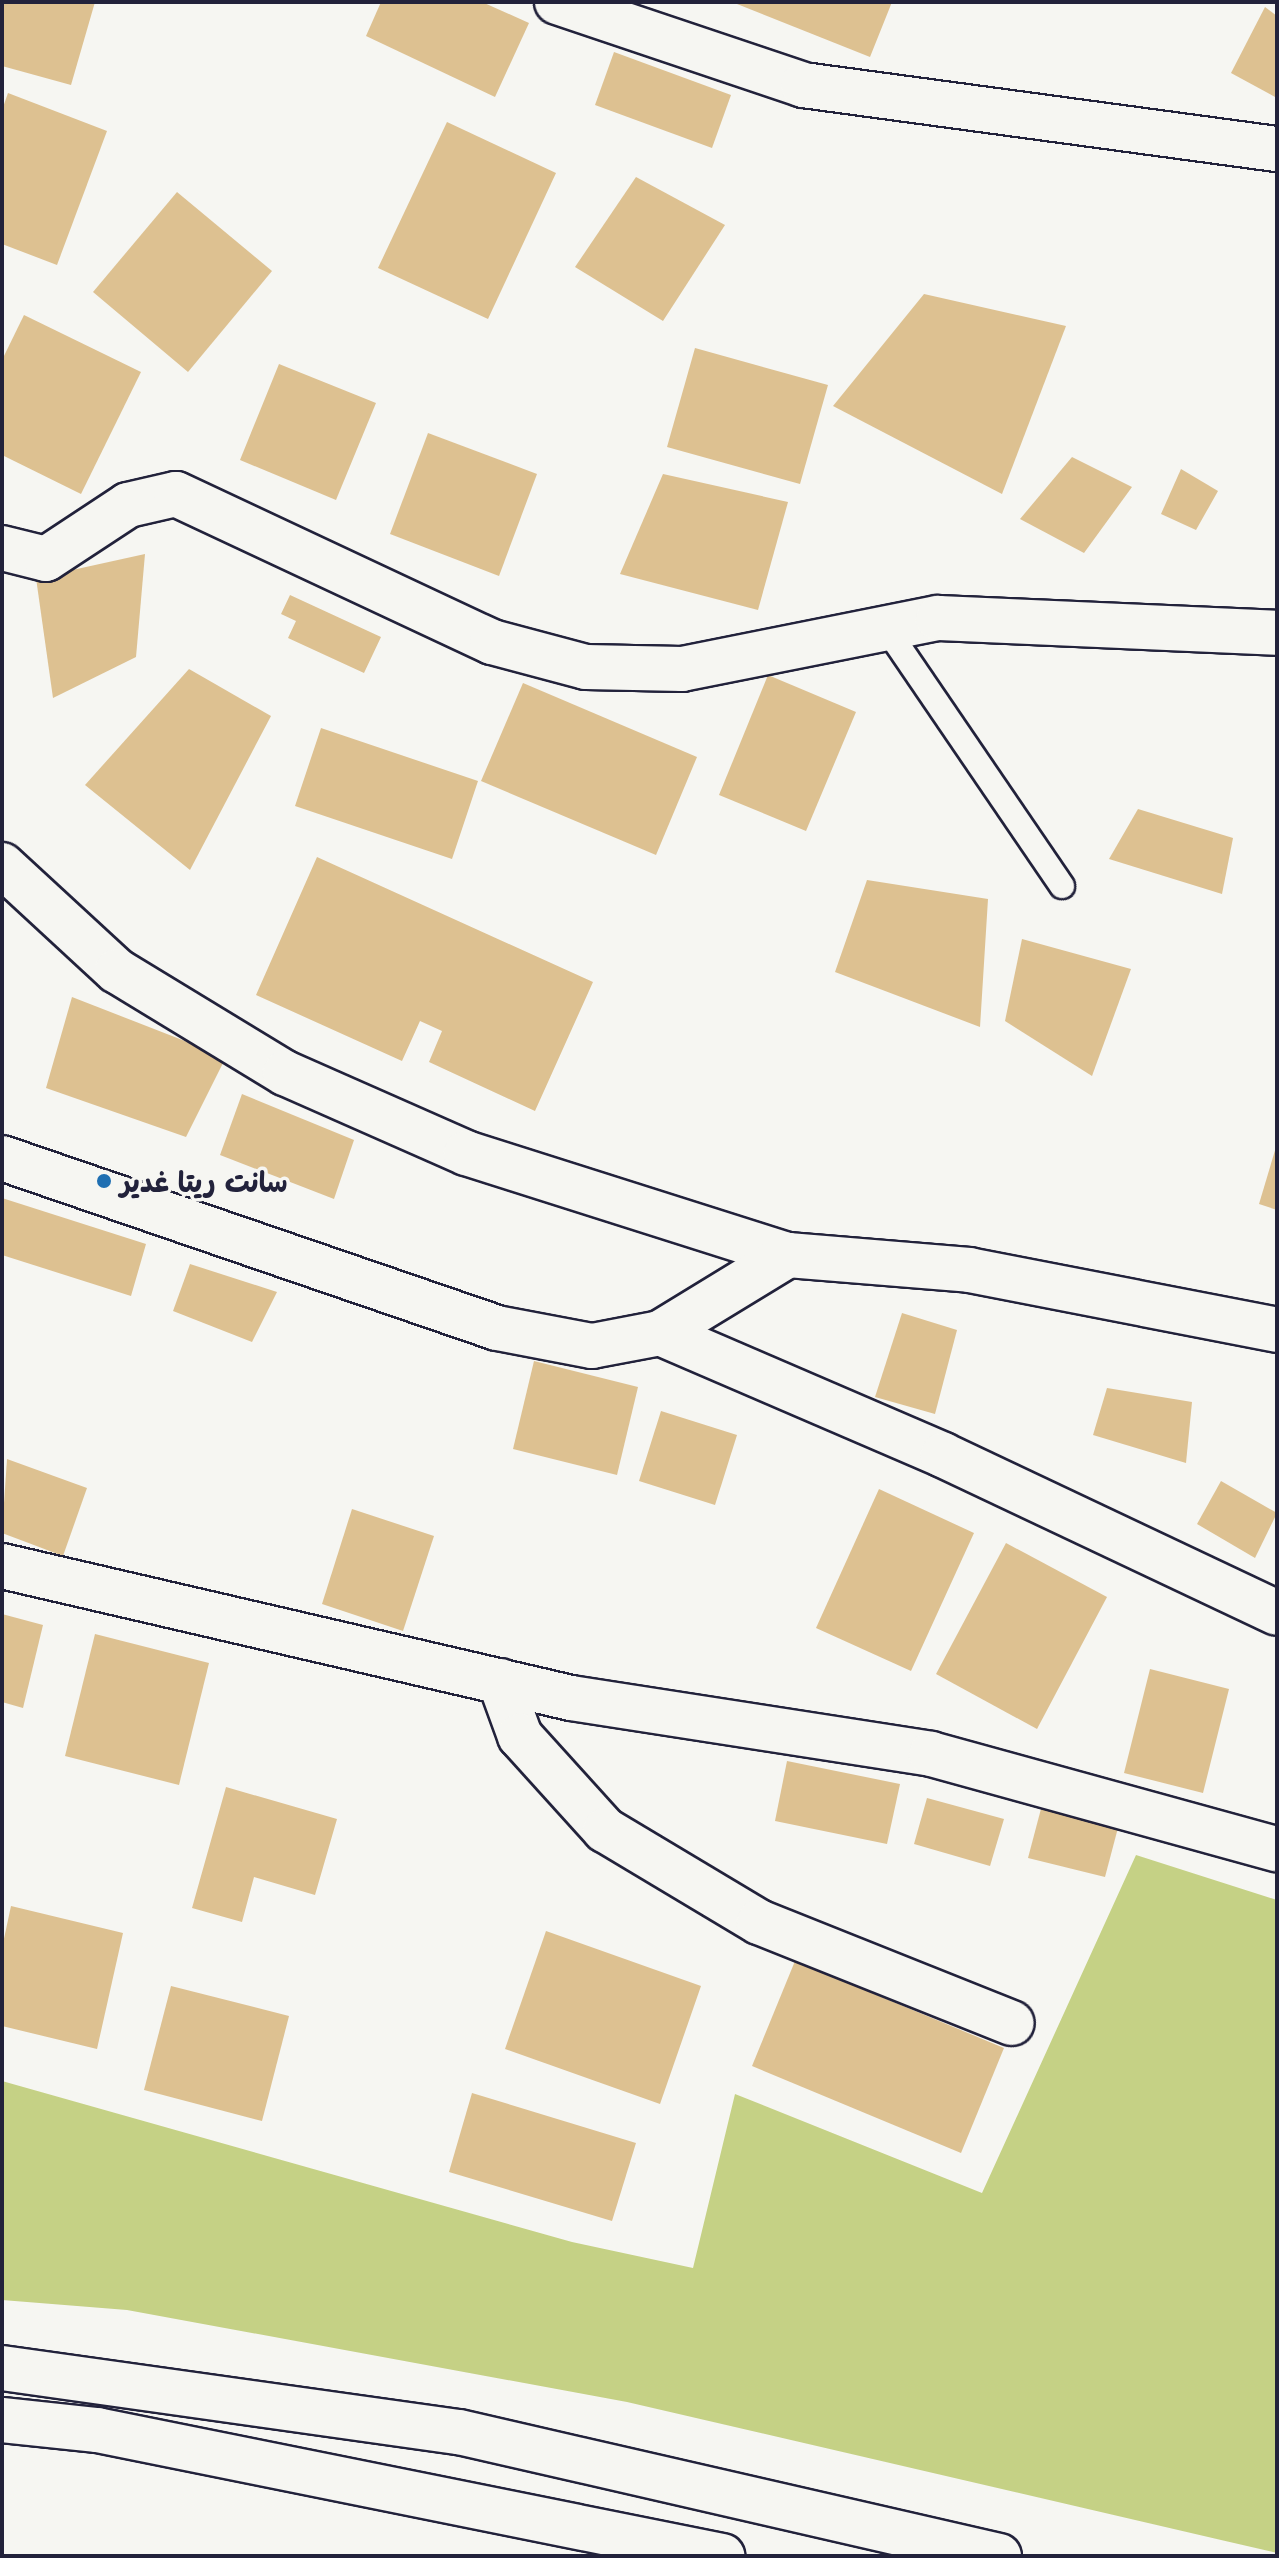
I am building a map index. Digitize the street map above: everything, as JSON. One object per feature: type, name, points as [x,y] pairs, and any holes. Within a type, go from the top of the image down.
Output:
[{"type":"street","points":[[557,2],[803,85],[1277,149]]},
{"type":"street","points":[[2,548],[46,559],[128,505],[176,494],[492,642],[586,667],[682,669],[884,625],[938,618],[1277,633]]},
{"type":"street","points":[[2,865],[117,971],[285,1073],[466,1153],[788,1255],[969,1270],[1277,1330]]},
{"type":"street","points":[[2,1158],[497,1328],[592,1346],[660,1333],[788,1255]]},
{"type":"street","points":[[660,1333],[943,1455],[1277,1613]]},
{"type":"street","points":[[2,1566],[652,1714],[931,1754],[1277,1849]]},
{"type":"street","points":[[500,1681],[520,1736],[605,1830],[759,1922],[1012,2023]]},
{"type":"street","points":[[2,2368],[459,2432],[999,2556]]},
{"type":"street","points":[[2,2420],[97,2430],[722,2556]]},
{"type":"lane","points":[[884,625],[1062,886]]},
{"type":"green space","points":[[1136,1855],[1277,1900],[1277,2553],[627,2402],[127,2310],[2,2300],[2,2081],[572,2242],[693,2268],[735,2094],[982,2193]]},
{"type":"building","points":[[2,2],[95,2],[71,85],[2,66]]},
{"type":"building","points":[[381,2],[482,2],[529,23],[495,97],[366,36]]},
{"type":"building","points":[[732,2],[892,2],[870,57]]},
{"type":"building","points":[[1265,7],[1277,16],[1277,98],[1231,73]]},
{"type":"building","points":[[614,52],[731,95],[712,148],[595,105]]},
{"type":"building","points":[[8,93],[107,131],[57,265],[2,244],[2,110]]},
{"type":"building","points":[[447,122],[556,173],[488,319],[378,268]]},
{"type":"building","points":[[636,177],[725,225],[663,321],[575,267]]},
{"type":"building","points":[[177,192],[272,271],[188,372],[93,292]]},
{"type":"building","points":[[924,294],[1066,326],[1002,494],[833,406]]},
{"type":"building","points":[[24,315],[141,372],[81,494],[2,455],[2,360]]},
{"type":"building","points":[[695,348],[828,385],[800,484],[667,447]]},
{"type":"building","points":[[279,364],[376,403],[336,500],[240,460]]},
{"type":"building","points":[[428,433],[537,474],[499,576],[390,534]]},
{"type":"building","points":[[1072,457],[1132,487],[1084,553],[1020,519]]},
{"type":"building","points":[[1181,469],[1218,491],[1196,530],[1161,514]]},
{"type":"building","points":[[663,474],[788,502],[758,610],[620,574]]},
{"type":"building","points":[[145,554],[136,657],[53,698],[36,578]]},
{"type":"building","points":[[290,595],[381,637],[364,673],[288,638],[296,621],[281,614]]},
{"type":"building","points":[[189,669],[271,716],[190,870],[85,785]]},
{"type":"building","points":[[768,675],[856,712],[806,831],[719,795]]},
{"type":"building","points":[[523,683],[697,757],[656,855],[481,781]]},
{"type":"building","points":[[321,728],[478,781],[452,859],[295,806]]},
{"type":"building","points":[[1138,809],[1233,838],[1222,894],[1109,859]]},
{"type":"building","points":[[317,857],[593,982],[535,1111],[429,1062],[442,1031],[420,1021],[402,1061],[256,995]]},
{"type":"building","points":[[867,880],[988,899],[980,1027],[835,972]]},
{"type":"building","points":[[1022,939],[1131,969],[1092,1076],[1005,1021]]},
{"type":"building","points":[[72,997],[226,1057],[186,1137],[46,1088]]},
{"type":"building","points":[[242,1094],[354,1140],[334,1199],[220,1155]]},
{"type":"building","points":[[1277,1147],[1277,1210],[1259,1204]]},
{"type":"building","points":[[2,1198],[146,1244],[131,1296],[2,1255]]},
{"type":"building","points":[[190,1264],[277,1292],[252,1342],[173,1311]]},
{"type":"building","points":[[902,1313],[957,1330],[935,1414],[875,1397]]},
{"type":"building","points":[[534,1361],[638,1387],[617,1475],[513,1449]]},
{"type":"building","points":[[1107,1388],[1192,1402],[1186,1463],[1093,1435]]},
{"type":"building","points":[[661,1411],[737,1435],[715,1505],[639,1481]]},
{"type":"building","points":[[7,1459],[87,1488],[63,1556],[2,1533]]},
{"type":"building","points":[[1221,1481],[1277,1513],[1255,1558],[1197,1524]]},
{"type":"building","points":[[879,1489],[974,1533],[911,1671],[816,1628]]},
{"type":"building","points":[[352,1509],[434,1536],[403,1631],[322,1604]]},
{"type":"building","points":[[1006,1543],[1107,1597],[1037,1729],[936,1674]]},
{"type":"building","points":[[2,1614],[43,1625],[23,1708],[2,1702]]},
{"type":"building","points":[[95,1634],[209,1663],[179,1785],[65,1756]]},
{"type":"building","points":[[1150,1669],[1229,1689],[1203,1793],[1124,1773]]},
{"type":"building","points":[[787,1761],[900,1784],[887,1844],[775,1821]]},
{"type":"building","points":[[226,1787],[337,1819],[315,1895],[254,1877],[242,1922],[192,1908]]},
{"type":"building","points":[[927,1798],[1004,1819],[990,1866],[914,1844]]},
{"type":"building","points":[[1042,1805],[1119,1824],[1105,1877],[1028,1858]]},
{"type":"building","points":[[11,1906],[123,1933],[97,2049],[2,2026],[2,1948]]},
{"type":"building","points":[[546,1931],[701,1986],[660,2104],[505,2049]]},
{"type":"building","points":[[795,1961],[1004,2048],[961,2153],[752,2066]]},
{"type":"building","points":[[171,1986],[289,2016],[262,2121],[144,2090]]},
{"type":"building","points":[[472,2093],[636,2143],[612,2221],[449,2172]]},
{"type":"place","name":"سانت ريتا غدير","points":[[104,1181]]}]
